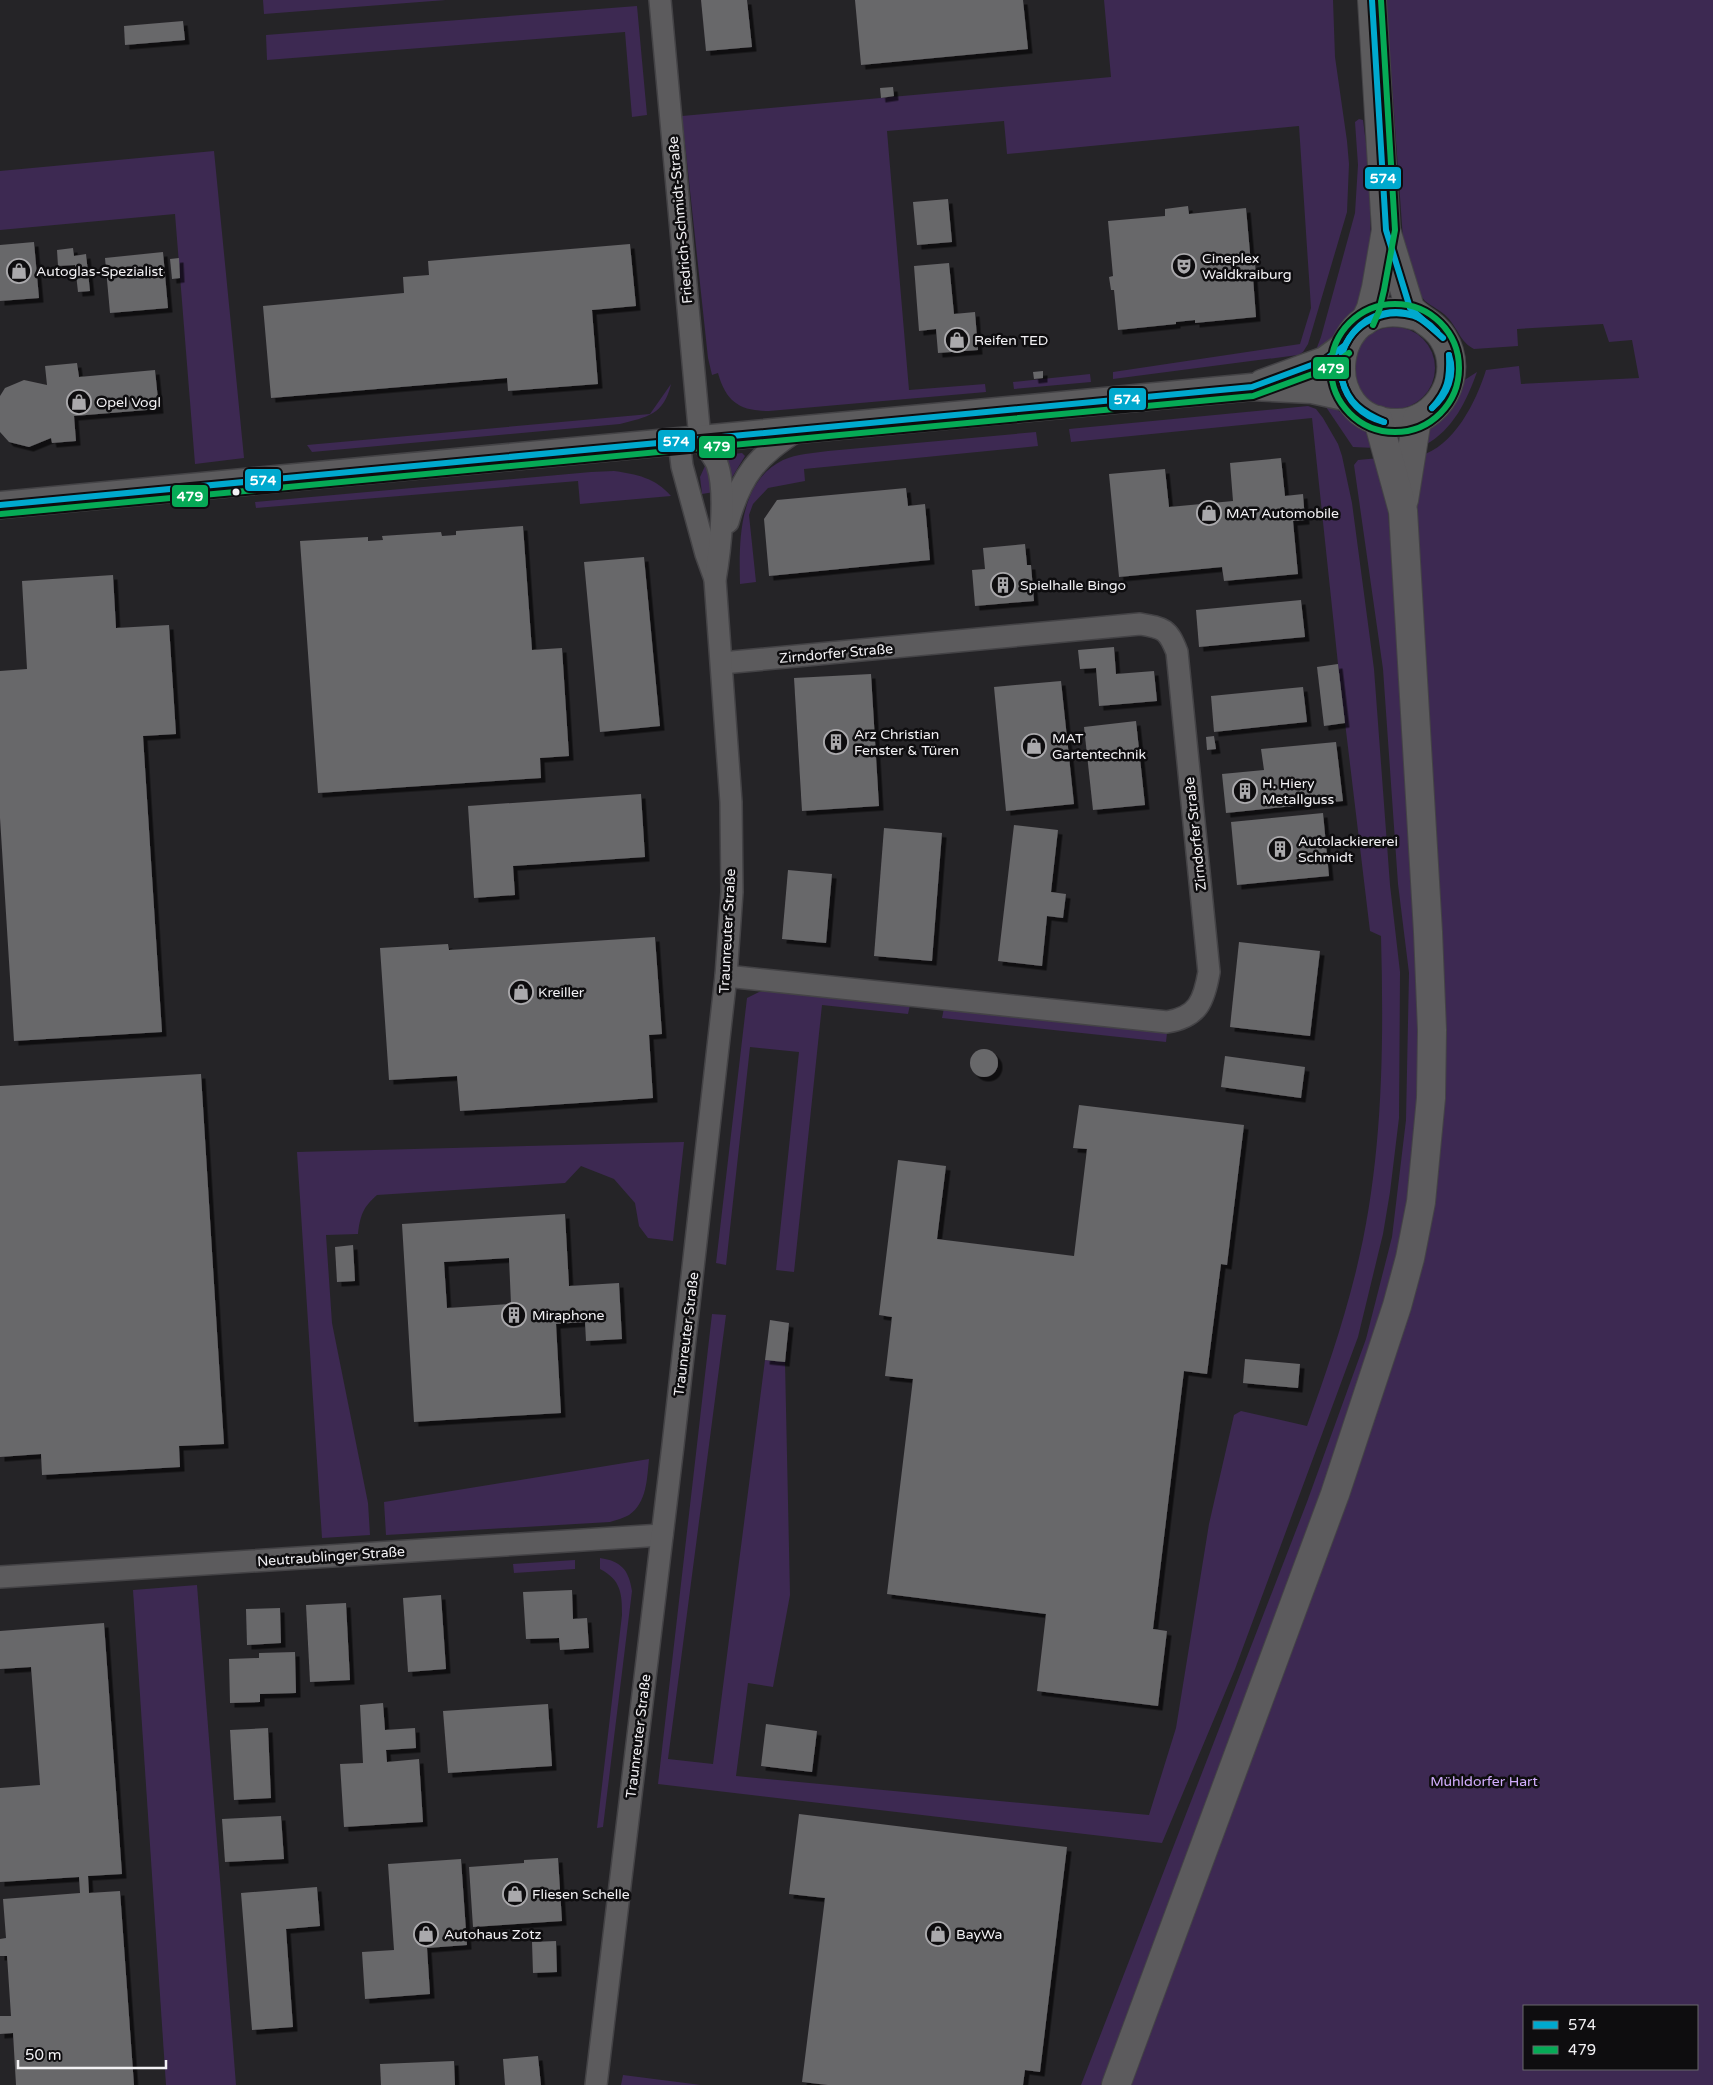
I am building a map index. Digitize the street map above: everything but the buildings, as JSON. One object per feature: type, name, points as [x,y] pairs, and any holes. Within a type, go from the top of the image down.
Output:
[{"type":"main road","points":[[1365,321],[1371,308],[1376,288],[1386,230],[1372,0]]},
{"type":"main road","points":[[1386,230],[1410,308],[1416,316],[1436,328],[1443,338],[1449,349],[1452,371],[1447,391],[1430,411],[1416,419],[1398,423],[1378,420],[1362,412],[1349,398],[1344,388],[1340,367],[1344,346],[1356,328],[1365,321],[1390,312],[1416,316]]},
{"type":"main road","points":[[1116,2085],[1335,1494],[1397,1306],[1410,1258],[1421,1202],[1431,1098],[1432,1030],[1403,511],[1416,419]]},
{"type":"main road","points":[[1378,420],[1403,511]]},
{"type":"street","name":"Friedrich-Schmidt-Straße","points":[[660,0],[690,440]]},
{"type":"street","points":[[1252,387],[1325,360],[1344,346]]},
{"type":"street","points":[[0,505],[1252,387],[1312,390],[1349,398]]},
{"type":"street","name":"Traunreuter Straße","points":[[596,2085],[662,1535],[726,976],[732,892],[731,811],[716,580],[720,551],[732,508],[744,479],[752,467],[774,446],[800,429]]},
{"type":"street","name":"Traunreuter Straße","points":[[716,580],[706,554],[682,466],[690,440],[717,463],[720,477],[720,551]]},
{"type":"street","name":"Zirndorfer Straße","points":[[722,663],[1140,624],[1158,627],[1170,635],[1177,652],[1209,972],[1201,1003],[1191,1014],[1181,1020],[1167,1022],[726,976]]},
{"type":"street","name":"Neutraublinger Straße","points":[[0,1577],[662,1535]]},
{"type":"green space","points":[[263,0],[446,0],[264,14]]},
{"type":"green space","points":[[1104,0],[1333,0],[1335,57],[1349,164],[1347,212],[1308,344],[1303,352],[1298,355],[1113,379],[1113,372],[1300,344],[1311,308],[1299,126],[1007,154],[1004,121],[887,131],[909,390],[985,384],[986,392],[769,411],[742,407],[730,398],[721,383],[718,373],[712,375],[708,358],[682,116],[1111,77]]},
{"type":"green space","name":"Mühldorfer Hart","points":[[1386,0],[1713,0],[1713,2085],[1130,2085],[1421,1260],[1415,505],[1419,456],[1432,451],[1443,443],[1462,422],[1482,383],[1486,370],[1519,366],[1521,384],[1639,378],[1632,340],[1609,342],[1603,324],[1517,329],[1518,346],[1474,349],[1465,343],[1445,315],[1425,301],[1420,295],[1411,272],[1403,239]]},
{"type":"green space","points":[[637,6],[647,115],[632,117],[625,32],[267,60],[266,35]]},
{"type":"green space","points":[[1359,119],[1363,120],[1369,167],[1371,249],[1358,310],[1343,322],[1333,340],[1318,351],[1316,350],[1355,213],[1358,165],[1355,122]]},
{"type":"green space","points":[[214,151],[244,458],[195,464],[175,214],[0,230],[0,171]]},
{"type":"green space","points":[[1394,327],[1410,330],[1423,339],[1432,352],[1435,368],[1432,384],[1423,397],[1410,406],[1394,409],[1378,406],[1365,397],[1356,384],[1353,368],[1356,352],[1365,339],[1378,330]]},
{"type":"green space","points":[[1477,372],[1464,403],[1451,423],[1435,439],[1425,445],[1427,430],[1463,381]]},
{"type":"green space","points":[[1090,374],[1091,382],[1014,389],[1013,382]]},
{"type":"green space","points":[[671,384],[664,402],[653,413],[638,419],[620,424],[312,452],[307,445],[650,414]]},
{"type":"green space","points":[[1324,404],[1336,409],[1366,431],[1375,448],[1353,447]]},
{"type":"green space","points":[[1308,406],[1316,409],[1323,418],[1338,444],[1342,456],[1352,503],[1374,669],[1390,885],[1400,972],[1399,1118],[1383,1234],[1358,1337],[1235,1669],[1162,1843],[658,1784],[712,1314],[726,1315],[668,1759],[713,1764],[765,1360],[785,1362],[790,1595],[773,1687],[748,1683],[736,1776],[1149,1815],[1176,1728],[1209,1524],[1234,1415],[1241,1411],[1307,1426],[1350,1294],[1371,1192],[1380,1107],[1381,936],[1370,931],[1338,664],[1312,418],[1071,442],[1069,429]]},
{"type":"green space","points":[[1036,432],[1038,446],[804,469],[805,481],[768,488],[753,504],[749,515],[756,582],[740,584],[741,532],[749,498],[757,483],[768,470],[783,460],[799,455],[828,451]]},
{"type":"green space","points":[[742,453],[745,456],[731,479],[723,457],[725,455]]},
{"type":"green space","points":[[1379,458],[1387,498],[1417,933],[1420,1097],[1409,1200],[1385,1304],[1322,1491],[1102,2085],[1081,2085],[1307,1502],[1366,1339],[1392,1237],[1406,1120],[1409,973],[1398,884],[1383,669],[1354,465],[1358,460]]},
{"type":"green space","points":[[708,465],[714,492],[702,494],[700,477],[705,466]]},
{"type":"green space","points":[[614,471],[652,481],[671,496],[580,504],[578,481],[256,508],[255,502],[591,472]]},
{"type":"green space","points":[[773,990],[910,1005],[908,1014],[822,1005],[794,1272],[776,1270],[799,1052],[750,1047],[726,1265],[716,1263],[747,998],[759,992]]},
{"type":"green space","points":[[944,1008],[1167,1033],[1166,1042],[942,1018]]},
{"type":"green space","points":[[684,1142],[673,1241],[648,1238],[639,1226],[635,1203],[614,1179],[581,1166],[565,1183],[377,1195],[363,1212],[358,1234],[326,1235],[332,1323],[368,1503],[370,1535],[322,1538],[297,1152]]},
{"type":"green space","points":[[649,1459],[645,1490],[639,1504],[629,1515],[610,1522],[386,1535],[384,1502]]},
{"type":"green space","points":[[600,1558],[613,1561],[623,1568],[629,1577],[632,1591],[603,1827],[597,1828],[622,1615],[622,1600],[619,1588],[607,1573],[600,1569]]},
{"type":"green space","points":[[575,1560],[575,1569],[514,1573],[513,1564]]},
{"type":"green space","points":[[197,1585],[236,2085],[166,2085],[133,1590]]},
{"type":"green space","points":[[623,2075],[701,2085],[621,2085]]},
{"type":"transit line","name":"574","points":[[1372,0],[1386,230],[1410,308],[1443,338]]},
{"type":"transit line","name":"479","points":[[1373,325],[1379,311],[1384,290],[1395,230],[1381,0]]},
{"type":"transit line","name":"479","points":[[1395,304],[1408,305],[1431,314],[1449,332],[1458,355],[1459,368],[1458,381],[1449,404],[1431,422],[1408,431],[1395,432],[1382,431],[1359,422],[1341,404],[1332,381],[1331,368],[1332,355],[1341,332],[1359,314],[1382,305],[1395,304]]},
{"type":"transit line","name":"574","points":[[1340,372],[1342,353],[1350,337],[1361,325],[1375,316],[1390,312],[1407,313],[1422,319],[1437,332]]},
{"type":"transit line","name":"574","points":[[1340,372],[1342,353],[1347,342],[1353,333],[1371,320],[1381,316],[1403,314],[1420,319],[1437,332]]},
{"type":"transit line","name":"574","points":[[0,505],[1252,387],[1325,360],[1344,346]]},
{"type":"transit line","name":"479","points":[[1,514],[1253,396],[1329,368],[1349,353]]},
{"type":"transit line","name":"574","points":[[1432,408],[1442,396],[1447,384],[1449,355]]},
{"type":"transit line","name":"574","points":[[1432,408],[1442,397],[1449,384],[1451,377],[1449,355]]},
{"type":"transit line","name":"574","points":[[1342,380],[1352,401],[1369,415],[1384,422]]},
{"type":"transit line","name":"574","points":[[1342,380],[1344,388],[1357,407],[1376,420],[1384,422]]},
{"type":"place","name":"Cineplex Waldkraiburg","points":[[1184,266]]},
{"type":"place","name":"Autoglas-Spezialist","points":[[19,271]]},
{"type":"place","name":"Reifen TED","points":[[957,340]]},
{"type":"place","name":"Opel Vogl","points":[[79,402]]},
{"type":"place","name":"MAT Automobile","points":[[1209,513]]},
{"type":"place","name":"Spielhalle Bingo","points":[[1003,585]]},
{"type":"place","name":"Arz Christian Fenster & Türen","points":[[836,742]]},
{"type":"place","name":"MAT Gartentechnik","points":[[1034,746]]},
{"type":"place","name":"H. Hiery Metallguss","points":[[1245,791]]},
{"type":"place","name":"Autolackiererei Schmidt","points":[[1280,849]]},
{"type":"place","name":"Kreiller","points":[[521,992]]},
{"type":"place","name":"Miraphone","points":[[514,1315]]},
{"type":"place","name":"Fliesen Schelle","points":[[515,1894]]},
{"type":"place","name":"Autohaus Zotz","points":[[426,1934]]},
{"type":"place","name":"BayWa","points":[[938,1934]]}]
